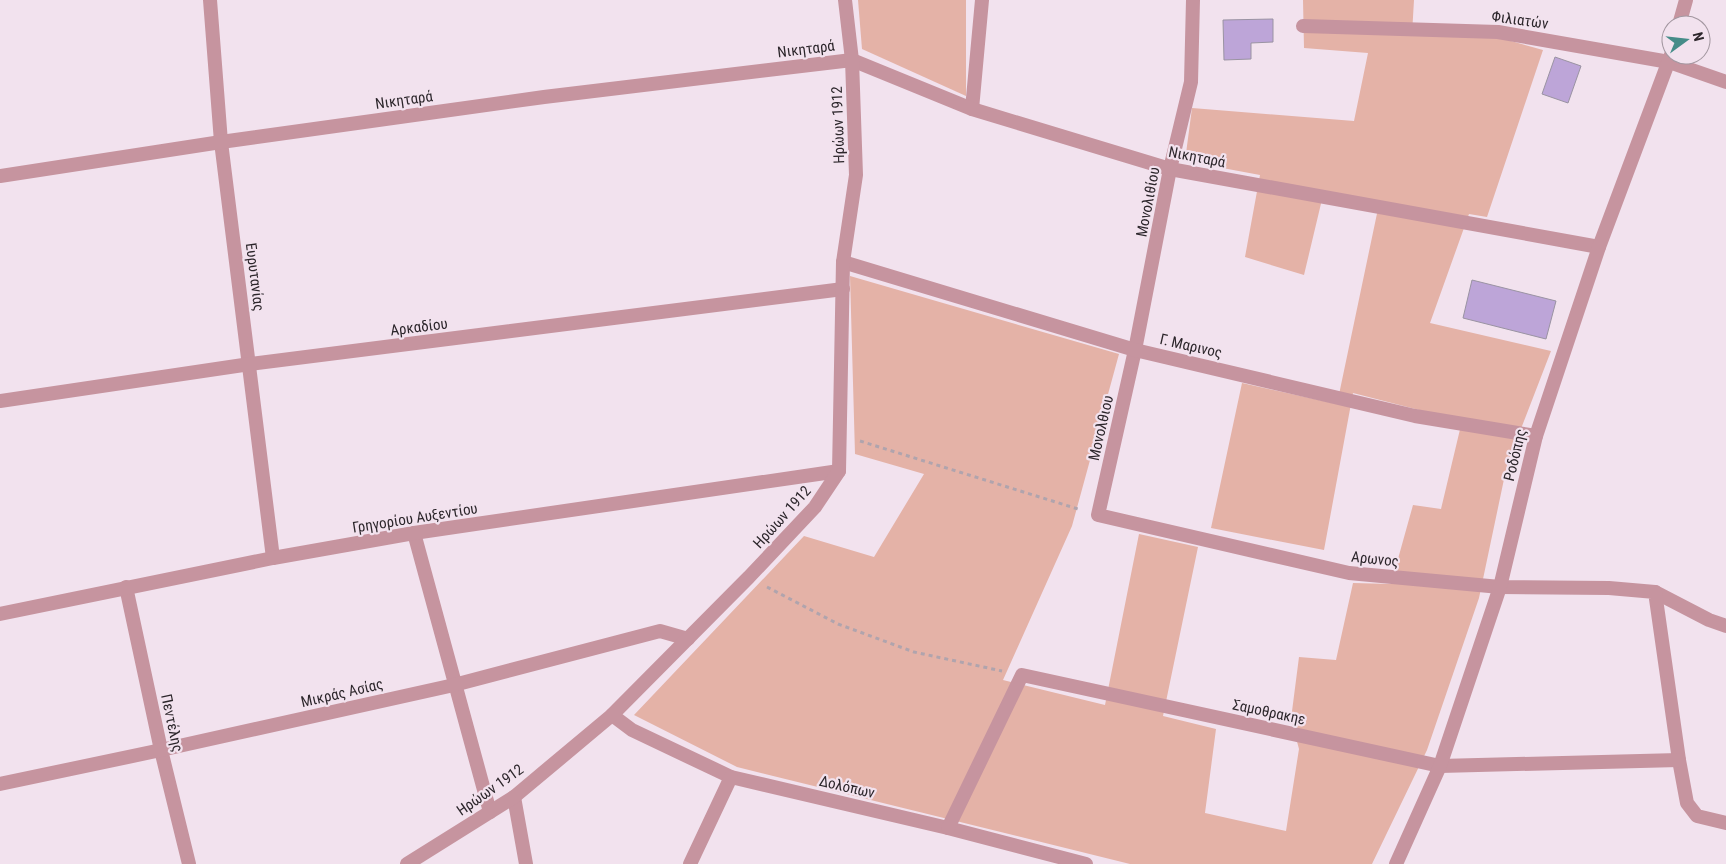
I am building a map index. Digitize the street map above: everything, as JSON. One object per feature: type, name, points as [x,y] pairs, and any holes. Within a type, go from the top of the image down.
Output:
[{"type":"street","name":"Ευρυτανίας","points":[[210,0],[222,142],[273,558]]},
{"type":"street","name":"Ηρώων 1912","points":[[407,864],[514,797],[612,715],[749,577],[815,507],[839,471],[844,262],[856,175],[852,60],[845,0]]},
{"type":"street","points":[[972,109],[982,0]]},
{"type":"street","name":"Μονολιθίου","points":[[1135,350],[1170,169],[1191,82],[1193,0]]},
{"type":"street","points":[[1682,15],[1686,0]]},
{"type":"street","name":"Φιλιατών","points":[[1303,26],[1498,32],[1661,57]]},
{"type":"street","name":"Νικηταρά","points":[[0,176],[222,142],[544,97],[852,60],[972,109],[1170,169],[1598,247]]},
{"type":"street","name":"Ροδόπης","points":[[1396,864],[1440,766],[1500,587],[1536,436],[1598,247],[1667,65]]},
{"type":"street","name":"Φιλιατών","points":[[1686,65],[1726,82]]},
{"type":"street","name":"Γ. Μαρινος","points":[[844,262],[1135,350],[1415,416],[1536,436]]},
{"type":"street","name":"Αρκαδίου","points":[[0,401],[250,364],[843,289]]},
{"type":"street","name":"Μονολθιου","points":[[1098,514],[1135,350]]},
{"type":"street","name":"Γρηγορίου Αυξεντίου","points":[[0,614],[273,558],[414,533],[839,471]]},
{"type":"street","name":"Αρωνος","points":[[1098,514],[1348,573],[1500,587],[1609,588],[1655,592]]},
{"type":"street","points":[[414,533],[490,812]]},
{"type":"street","name":"Πεντέλης","points":[[126,587],[161,750],[189,864]]},
{"type":"street","points":[[1655,592],[1709,620],[1726,626]]},
{"type":"street","points":[[1655,592],[1687,803],[1697,816],[1726,823]]},
{"type":"street","name":"Μικράς Ασίας","points":[[0,784],[454,685],[660,631],[688,638]]},
{"type":"street","points":[[948,828],[1022,675]]},
{"type":"street","name":"Σαμοθρακηε","points":[[1022,675],[1440,766],[1680,760]]},
{"type":"street","name":"Δολόπων","points":[[612,715],[632,730],[731,777],[948,828],[1086,864]]},
{"type":"street","points":[[690,864],[731,777]]},
{"type":"street","points":[[514,797],[526,864]]},
{"type":"path","points":[[840,435],[1098,514]]},
{"type":"path","points":[[749,577],[838,624],[914,652],[1022,675]]},
{"type":"shaded area","points":[[858,0],[966,0],[966,96],[862,49]]},
{"type":"shaded area","points":[[1303,0],[1414,0],[1412,34],[1497,37],[1543,50],[1487,217],[1469,214],[1430,323],[1551,351],[1507,465],[1479,598],[1427,750],[1372,864],[1130,864],[737,767],[634,715],[804,536],[874,557],[924,474],[855,454],[850,276],[1119,354],[1072,526],[1003,680],[1105,705],[1139,534],[1198,547],[1163,716],[1216,729],[1205,813],[1286,831],[1299,749],[1291,719],[1299,657],[1336,660],[1353,583],[1391,584],[1413,505],[1441,509],[1462,421],[1353,393],[1324,550],[1211,528],[1242,383],[1337,404],[1379,204],[1324,191],[1304,275],[1245,257],[1260,175],[1185,161],[1192,108],[1354,121],[1368,53],[1304,48]]},
{"type":"building","points":[[1273,19],[1273,42],[1251,43],[1251,59],[1224,60],[1223,20]]},
{"type":"building","points":[[1555,57],[1581,66],[1568,103],[1542,94]]},
{"type":"building","points":[[1472,280],[1556,301],[1546,339],[1463,318]]}]
